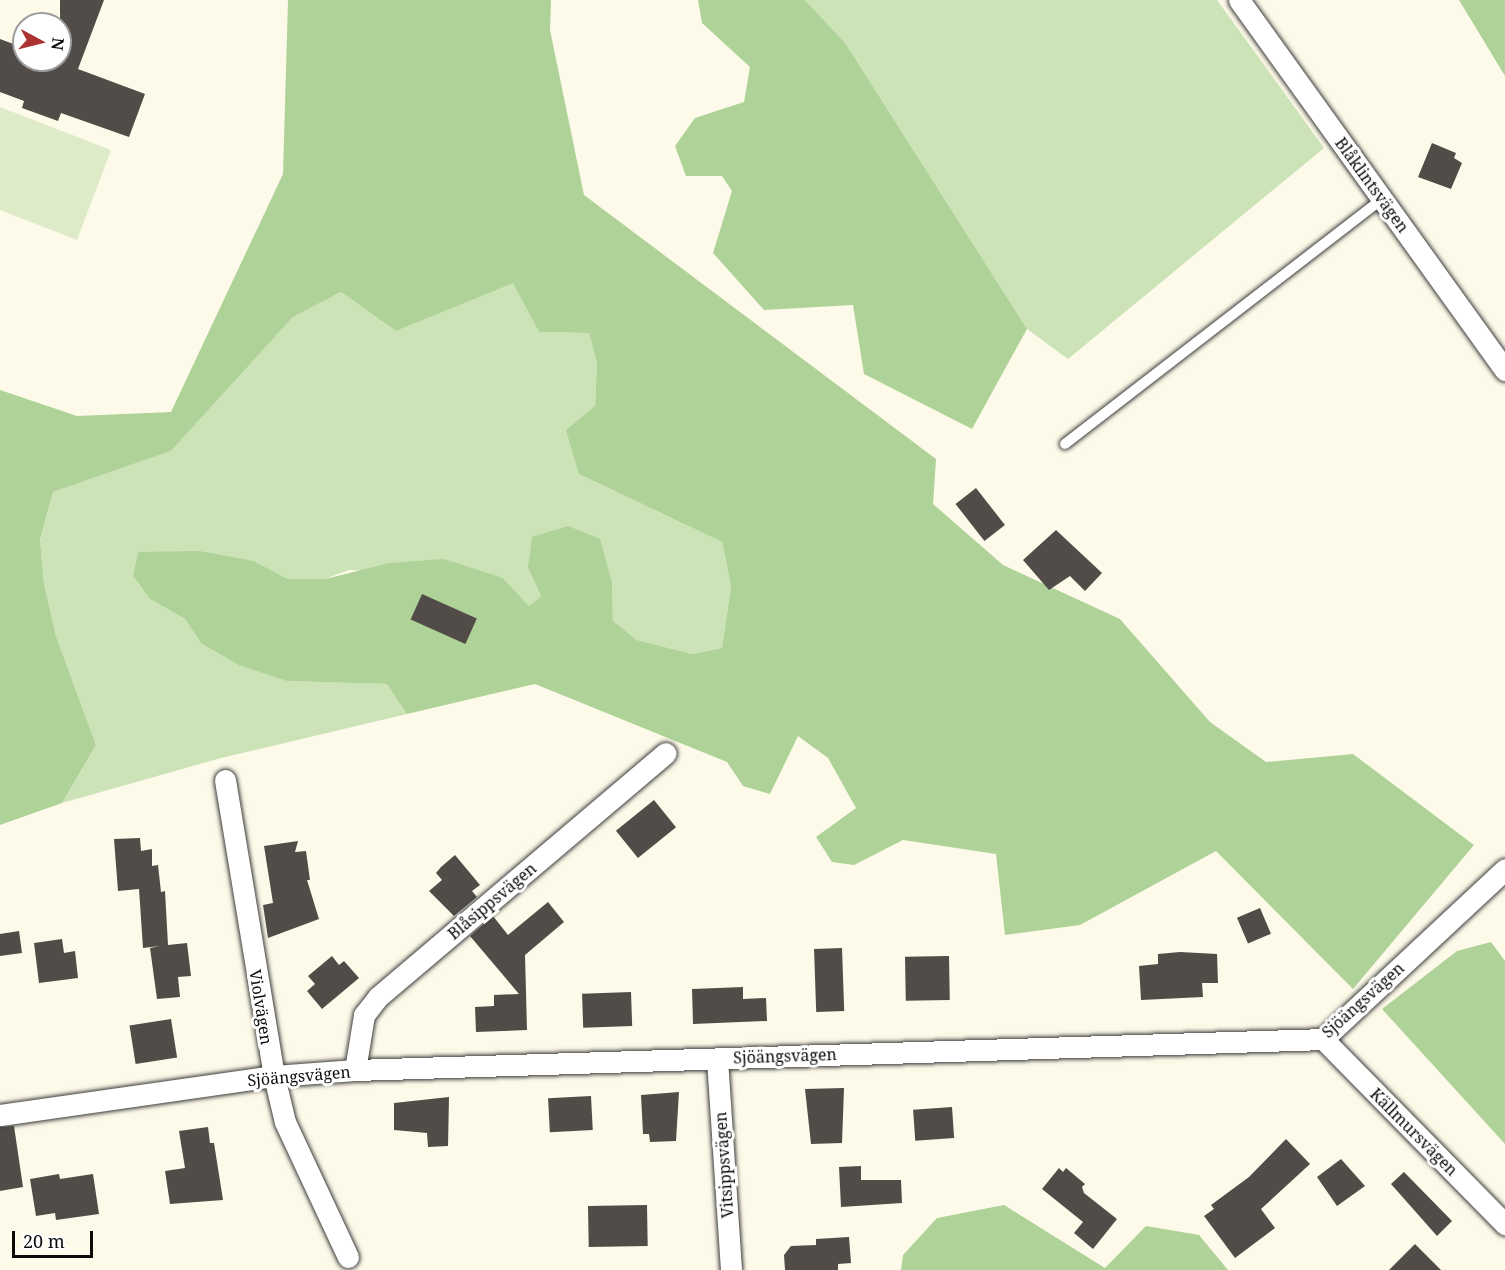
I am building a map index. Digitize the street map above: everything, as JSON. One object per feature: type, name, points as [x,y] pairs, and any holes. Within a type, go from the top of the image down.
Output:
[{"type":"street","name":"Blåklintsvägen","points":[[1239,0],[1505,370]]},
{"type":"street","name":"Blåsippsvägen","points":[[355,1070],[364,1015],[378,997],[666,753]]},
{"type":"street","name":"Violvägen","points":[[225,780],[273,1076],[285,1122],[348,1257]]},
{"type":"street","name":"Sjöängsvägen","points":[[0,1115],[273,1076],[355,1070],[1323,1039],[1505,869]]},
{"type":"street","name":"Källmursvägen","points":[[1323,1039],[1505,1224]]},
{"type":"street","name":"Vitsippsvägen","points":[[717,1059],[731,1270]]},
{"type":"lane","points":[[1065,444],[1382,199]]},
{"type":"green space","points":[[288,0],[551,0],[550,30],[584,195],[936,459],[933,504],[1003,565],[1120,619],[1210,722],[1266,762],[1353,754],[1474,845],[1353,989],[1216,851],[1080,925],[1005,935],[996,854],[903,840],[854,865],[832,862],[816,837],[856,808],[828,758],[798,736],[770,794],[743,786],[727,762],[535,684],[407,714],[387,684],[287,681],[239,665],[201,643],[185,619],[150,599],[133,576],[138,552],[199,551],[254,561],[288,579],[325,579],[390,563],[444,559],[503,578],[529,606],[541,596],[528,568],[532,537],[568,526],[600,539],[612,583],[613,621],[637,640],[692,654],[722,648],[731,586],[722,542],[579,474],[566,430],[595,406],[597,363],[589,333],[539,332],[513,283],[396,331],[341,292],[293,317],[171,451],[53,492],[40,540],[44,583],[56,636],[96,745],[62,803],[0,825],[0,390],[77,416],[171,412],[283,174]]},
{"type":"green space","points":[[698,0],[805,0],[846,44],[1027,329],[972,429],[864,374],[853,305],[764,310],[713,253],[732,191],[722,176],[686,176],[675,146],[695,118],[744,102],[750,67],[702,23]]},
{"type":"green space","points":[[805,0],[1217,0],[1324,148],[1068,359],[1027,329],[846,44]]},
{"type":"green space","points":[[1459,0],[1505,0],[1505,76]]},
{"type":"green space","points":[[0,107],[111,150],[77,240],[0,210]]},
{"type":"green space","points":[[513,282],[539,332],[589,333],[597,363],[595,406],[579,474],[722,542],[731,586],[722,648],[692,654],[637,640],[613,621],[612,583],[528,568],[541,596],[529,606],[503,578],[349,570],[325,579],[288,579],[254,561],[138,552],[133,576],[150,599],[185,619],[201,643],[287,681],[388,684],[407,714],[221,758],[62,803],[96,745],[56,636],[44,583],[40,541],[53,492],[171,451],[293,317],[341,292],[396,331]]},
{"type":"green space","points":[[1491,942],[1505,961],[1505,1144],[1382,1009],[1457,951]]},
{"type":"green space","points":[[1004,1205],[1105,1268],[1146,1226],[1199,1235],[1228,1270],[901,1270],[903,1255],[937,1218]]},
{"type":"building","points":[[60,0],[104,0],[78,69],[145,94],[129,137],[61,113],[58,121],[22,108],[24,101],[0,92],[0,39],[12,44],[12,72],[72,72],[72,12],[60,12]]},
{"type":"building","points":[[1432,143],[1456,153],[1454,158],[1462,163],[1451,189],[1418,177]]},
{"type":"building","points":[[976,488],[1005,525],[984,541],[956,504]]},
{"type":"building","points":[[1056,530],[1102,573],[1085,591],[1070,576],[1049,590],[1023,560]]},
{"type":"building","points":[[422,594],[477,618],[465,644],[411,620]]},
{"type":"building","points":[[654,800],[676,827],[638,858],[616,831]]},
{"type":"building","points":[[140,838],[141,851],[152,849],[152,866],[158,865],[161,892],[165,891],[168,945],[187,943],[191,976],[178,977],[180,997],[157,999],[150,948],[160,946],[143,948],[139,889],[118,891],[114,839]]},
{"type":"building","points":[[298,841],[295,852],[306,851],[310,880],[307,880],[319,919],[268,938],[263,905],[273,903],[264,846]]},
{"type":"building","points":[[455,855],[480,885],[472,891],[477,897],[454,916],[429,891],[442,880],[436,873]]},
{"type":"building","points":[[548,902],[564,922],[525,955],[527,1030],[476,1032],[475,1007],[494,1006],[494,995],[519,994],[470,936],[493,916],[508,935]]},
{"type":"building","points":[[1260,908],[1271,934],[1248,944],[1237,918]]},
{"type":"building","points":[[19,931],[22,953],[0,956],[0,934]]},
{"type":"building","points":[[62,939],[64,953],[75,951],[78,978],[39,983],[34,943]]},
{"type":"building","points":[[842,948],[844,1011],[816,1012],[814,949]]},
{"type":"building","points":[[1180,952],[1217,954],[1218,983],[1202,983],[1203,997],[1141,1000],[1139,966],[1158,964],[1158,954]]},
{"type":"building","points":[[332,956],[339,965],[344,961],[359,978],[322,1009],[307,991],[315,984],[308,976]]},
{"type":"building","points":[[949,956],[950,1000],[906,1001],[905,957]]},
{"type":"building","points":[[743,987],[743,999],[766,998],[767,1021],[693,1024],[692,989]]},
{"type":"building","points":[[631,992],[632,1026],[583,1028],[582,994]]},
{"type":"building","points":[[171,1019],[177,1058],[136,1064],[130,1026]]},
{"type":"building","points":[[844,1088],[842,1143],[811,1144],[805,1089]]},
{"type":"building","points":[[679,1092],[676,1141],[650,1142],[649,1134],[643,1134],[641,1095]]},
{"type":"building","points":[[591,1096],[593,1130],[550,1132],[548,1098]]},
{"type":"building","points":[[449,1097],[448,1146],[428,1147],[427,1133],[394,1130],[394,1103]]},
{"type":"building","points":[[952,1107],[954,1138],[915,1141],[913,1110]]},
{"type":"building","points":[[14,1126],[23,1187],[0,1191],[0,1127]]},
{"type":"building","points":[[208,1127],[210,1143],[214,1143],[223,1200],[170,1204],[165,1171],[185,1168],[179,1131]]},
{"type":"building","points":[[1286,1139],[1310,1164],[1261,1209],[1275,1228],[1235,1258],[1204,1216],[1214,1209],[1211,1205],[1249,1177]]},
{"type":"building","points":[[1341,1159],[1365,1186],[1337,1206],[1317,1177]]},
{"type":"building","points":[[861,1166],[861,1180],[901,1180],[902,1203],[841,1207],[839,1167]]},
{"type":"building","points":[[1059,1168],[1063,1172],[1066,1168],[1085,1184],[1082,1187],[1084,1193],[1117,1219],[1093,1249],[1074,1233],[1083,1222],[1042,1189]]},
{"type":"building","points":[[1404,1172],[1452,1221],[1437,1236],[1391,1184]]},
{"type":"building","points":[[59,1174],[60,1179],[93,1174],[99,1214],[56,1220],[55,1213],[36,1216],[30,1179]]},
{"type":"building","points":[[647,1205],[648,1246],[589,1247],[588,1206]]},
{"type":"building","points":[[849,1237],[851,1263],[838,1264],[838,1270],[785,1270],[784,1255],[791,1246],[816,1245],[816,1239]]},
{"type":"building","points":[[1415,1244],[1441,1270],[1389,1270]]}]
